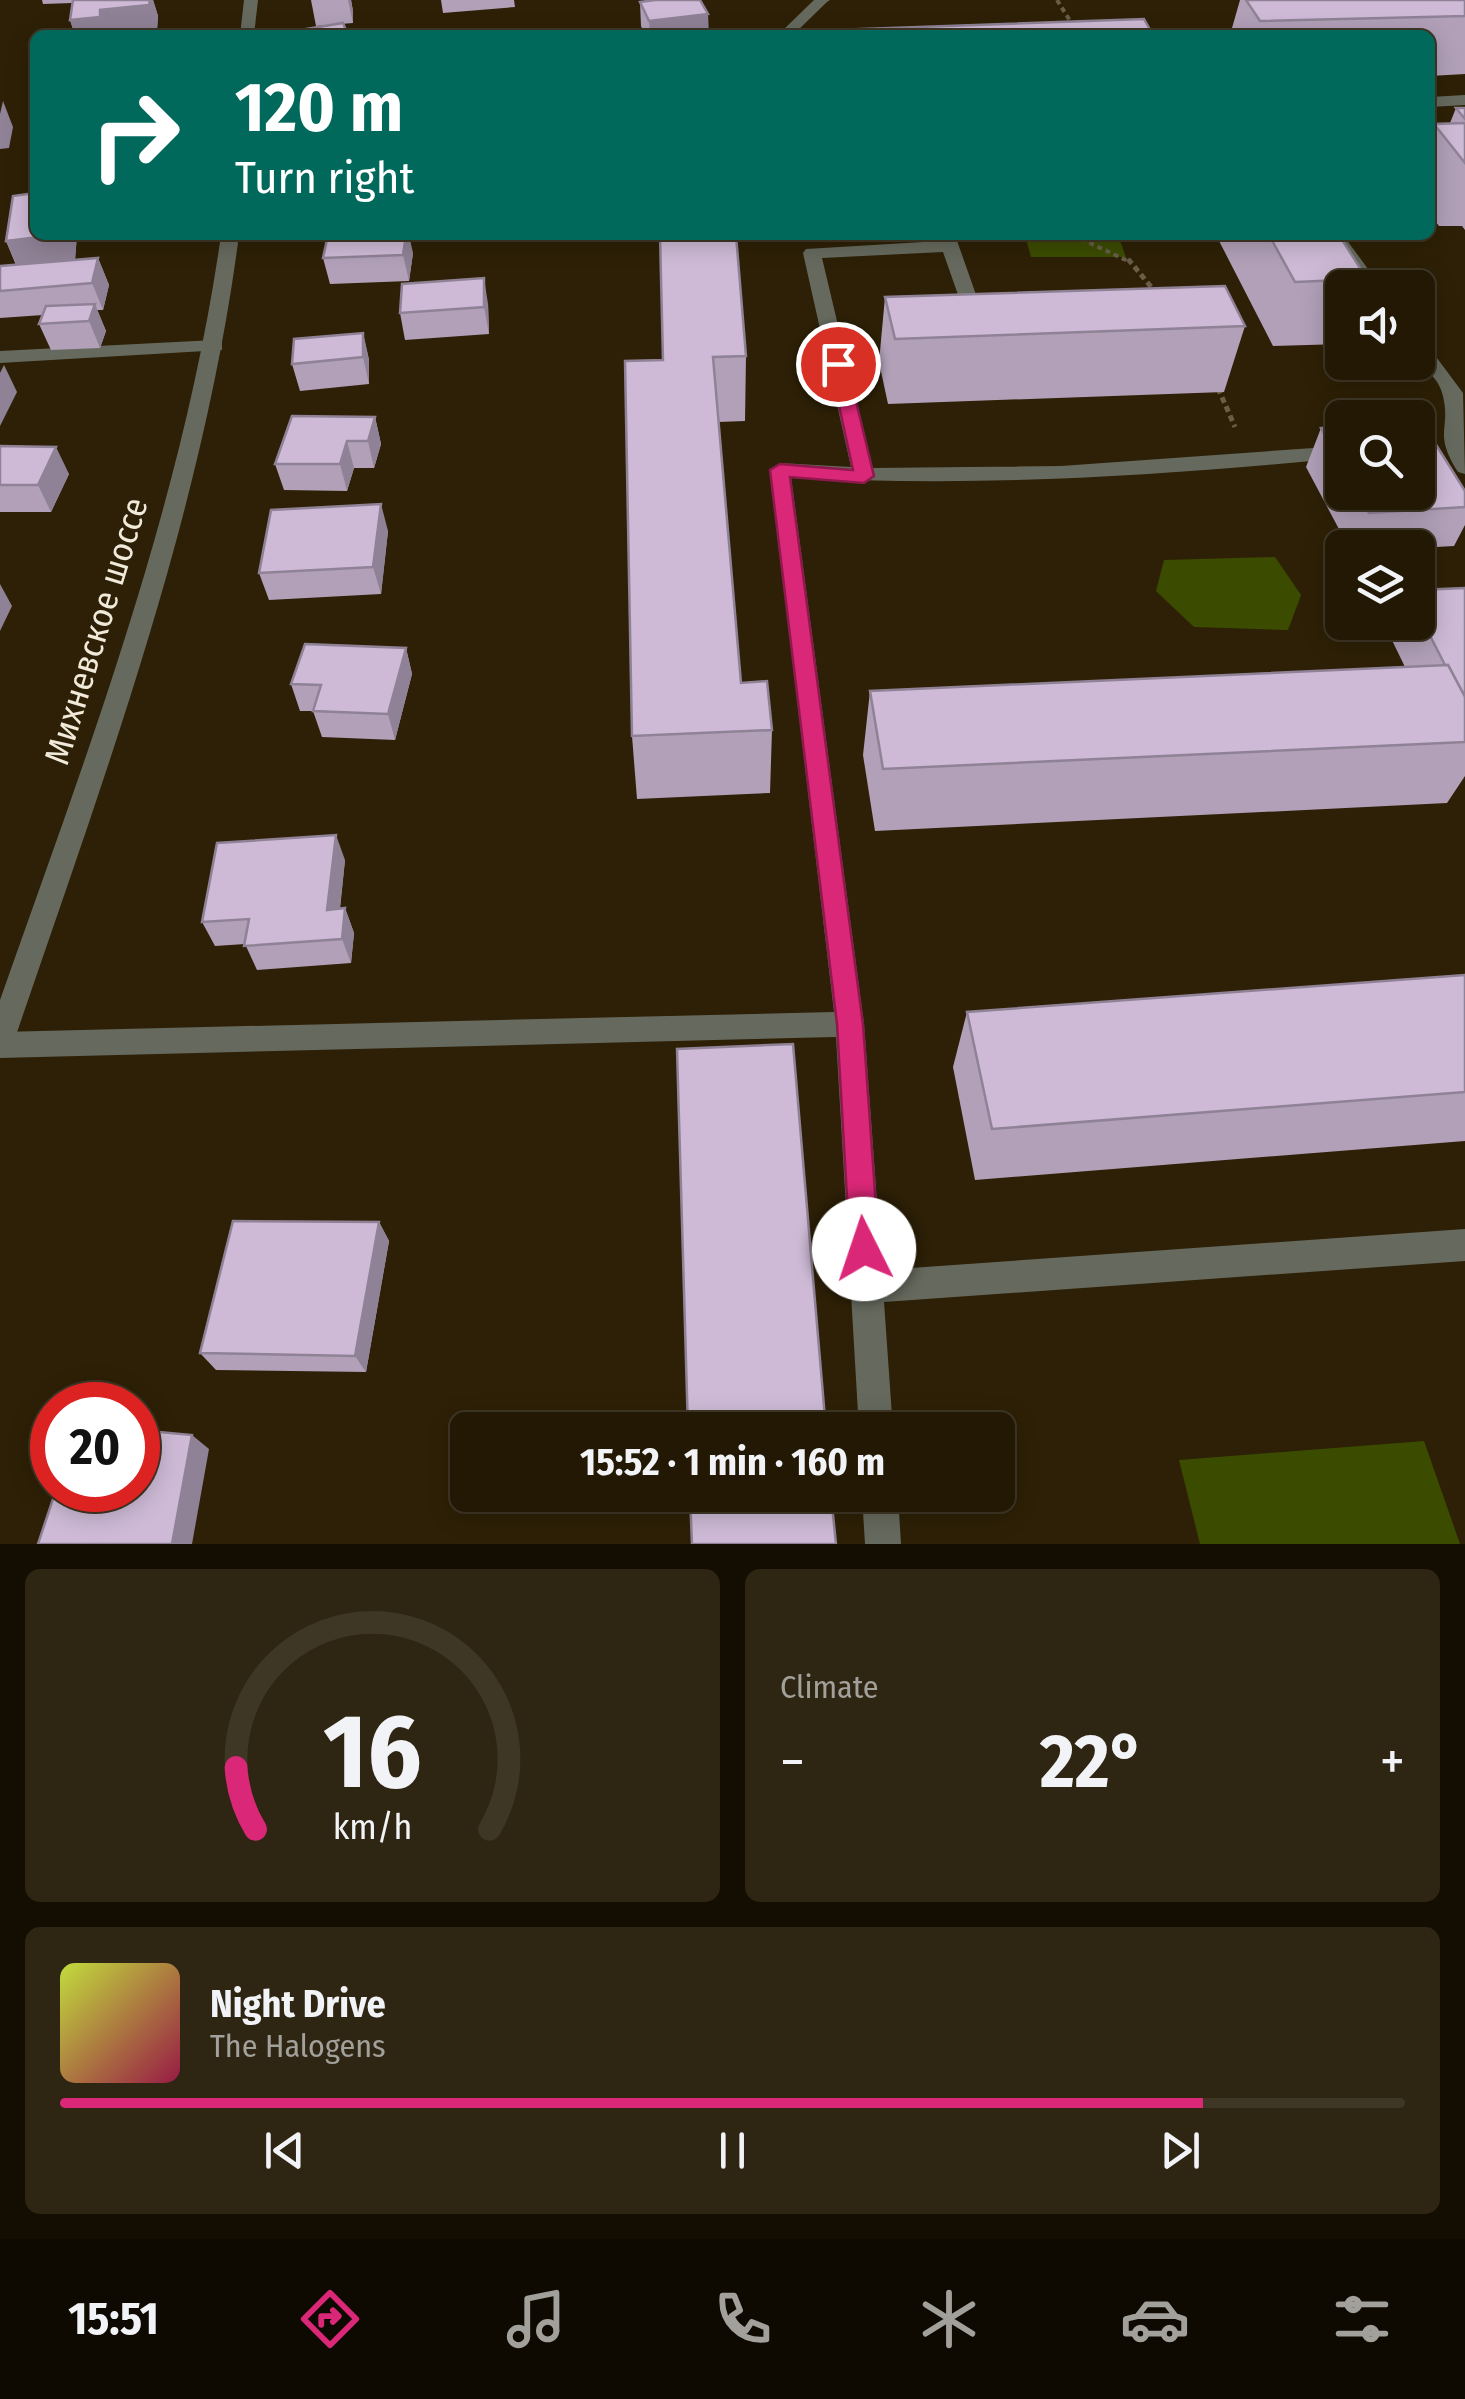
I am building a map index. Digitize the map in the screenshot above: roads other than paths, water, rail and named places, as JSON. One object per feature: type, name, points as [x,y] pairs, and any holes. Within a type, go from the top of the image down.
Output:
[{"type":"street","points":[[248,30],[251,0]]},
{"type":"street","points":[[791,30],[822,0]]},
{"type":"street","points":[[1435,102],[1465,100]]},
{"type":"street","name":"Михневское шоссе","points":[[0,1043],[140,638],[216,346],[229,240]]},
{"type":"street","points":[[864,476],[812,253],[948,240],[981,336]]},
{"type":"street","points":[[1338,240],[1360,270]]},
{"type":"street","points":[[0,357],[216,346]]},
{"type":"street","points":[[1435,369],[1453,393],[1443,443],[1465,467]]},
{"type":"street","points":[[875,1412],[850,1024],[780,470],[864,476],[1325,453]]},
{"type":"street","points":[[0,1043],[850,1024]]},
{"type":"street","points":[[866,1287],[1465,1245]]},
{"type":"street","points":[[881,1512],[883,1544]]}]
